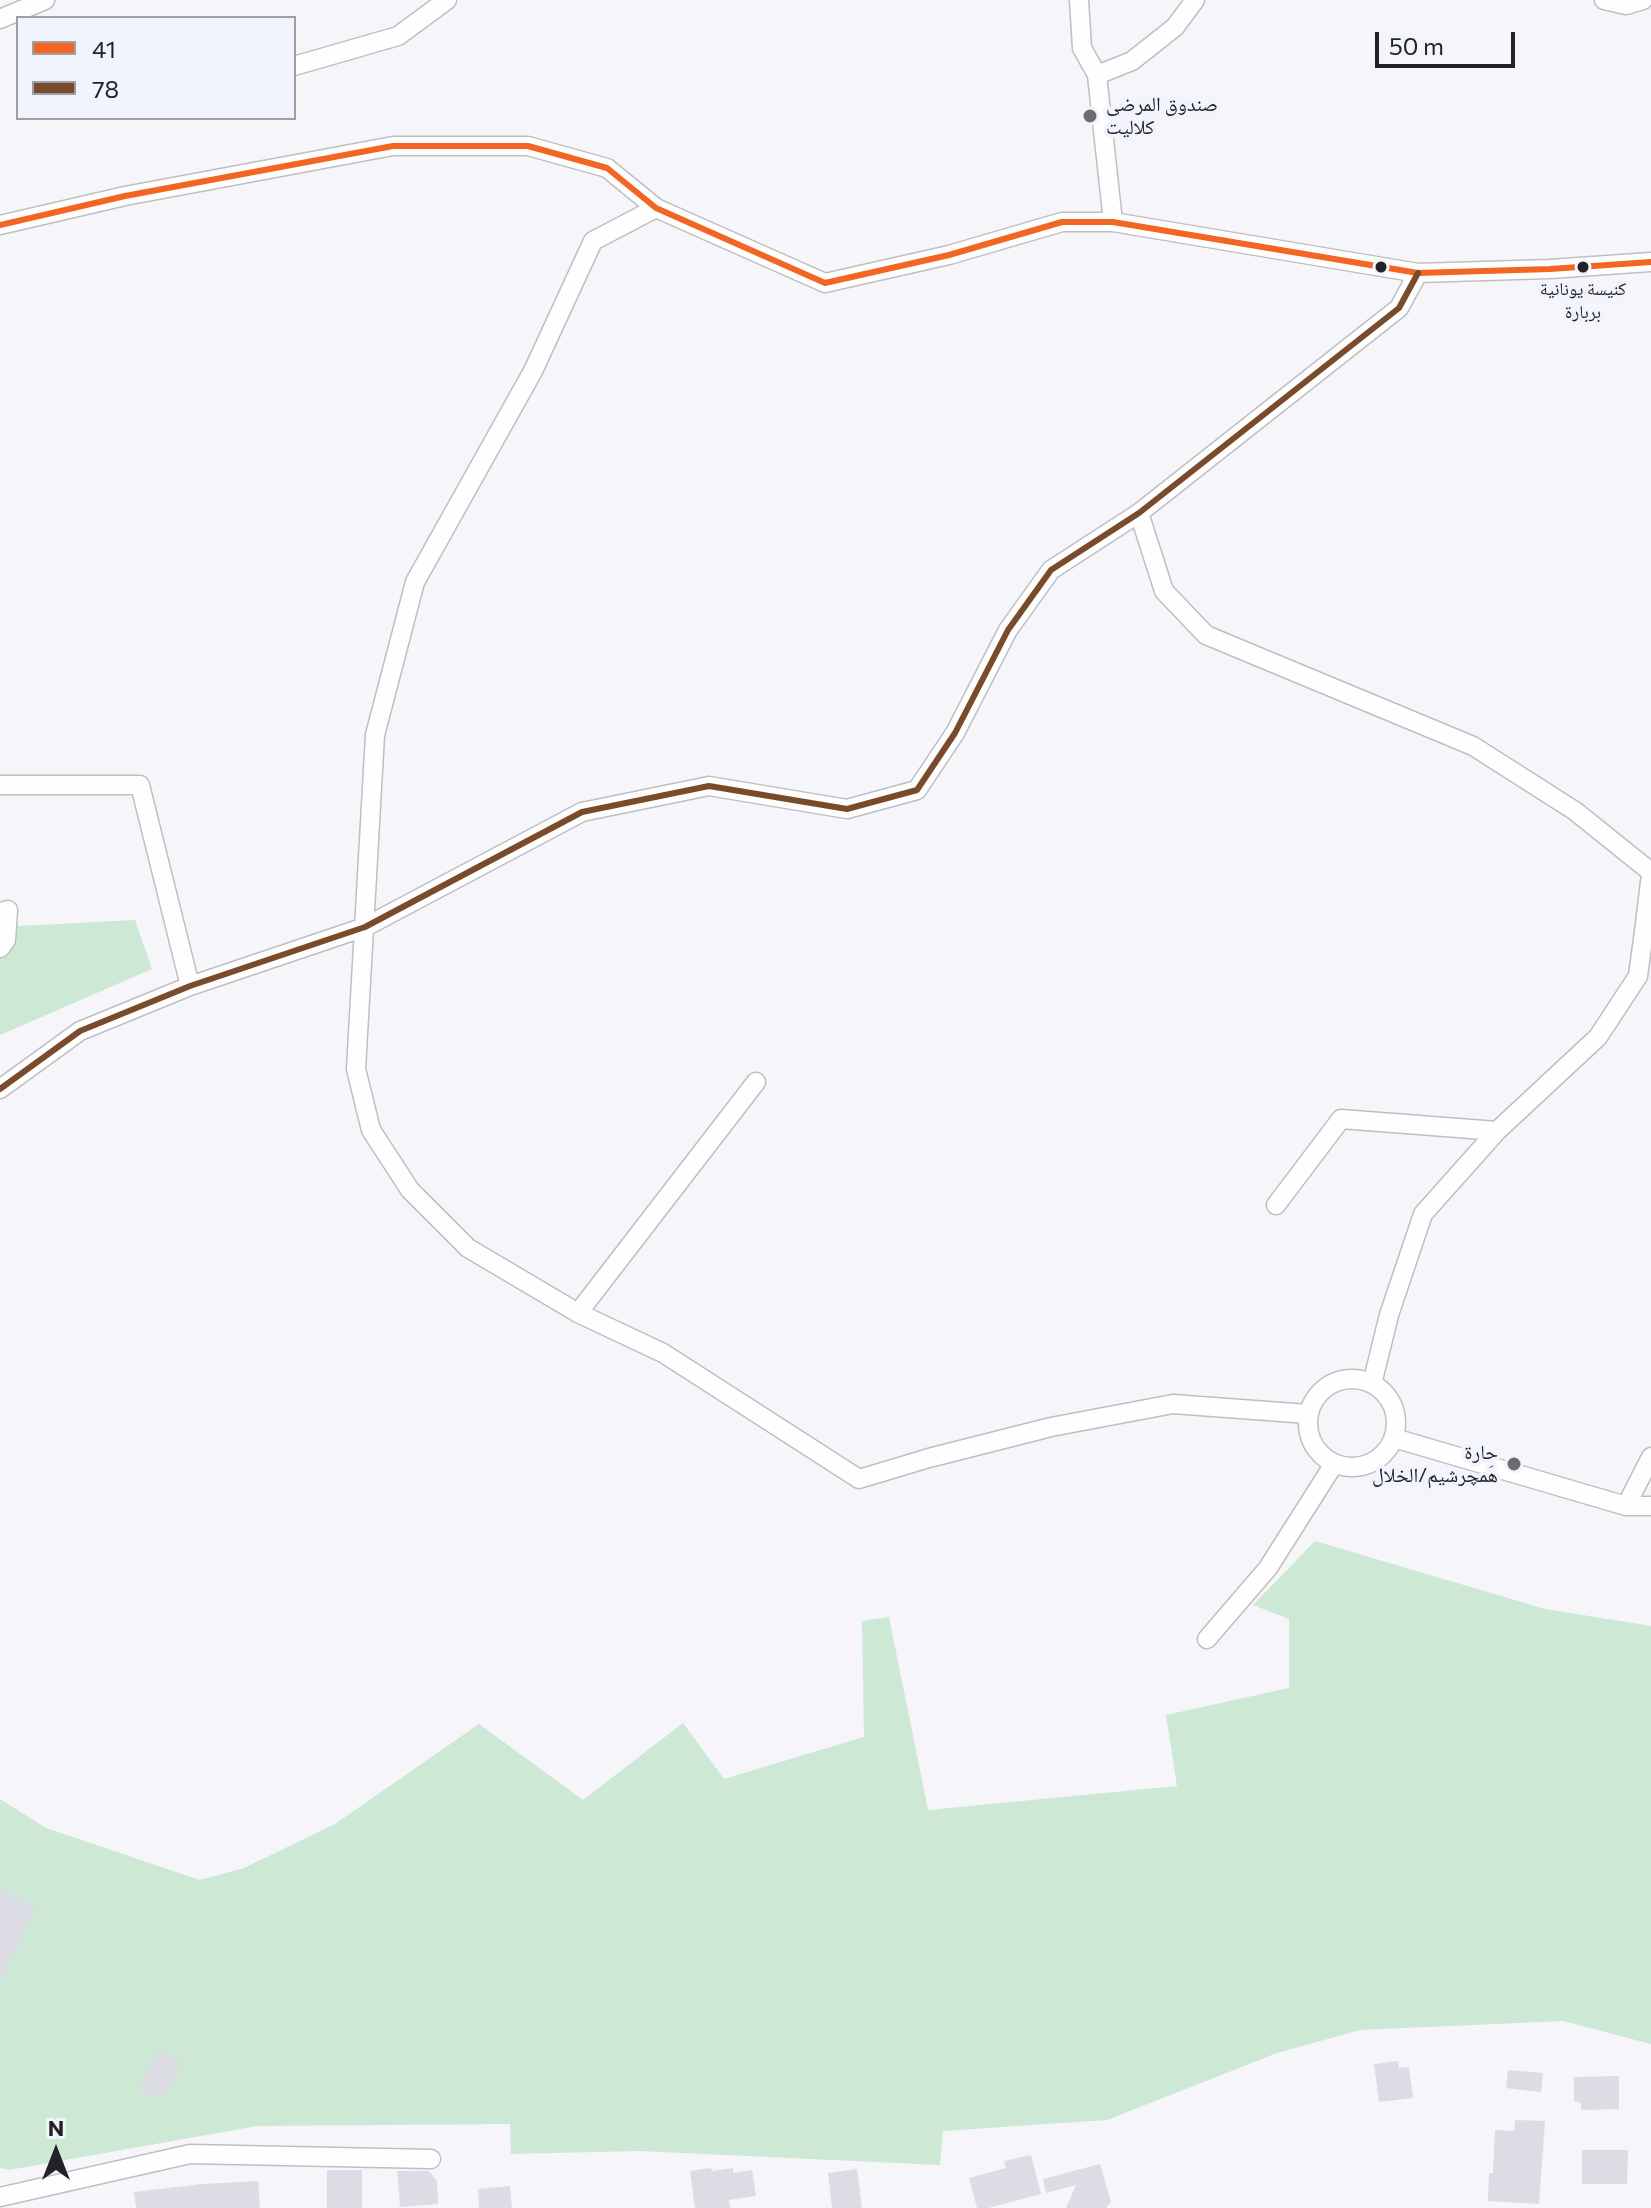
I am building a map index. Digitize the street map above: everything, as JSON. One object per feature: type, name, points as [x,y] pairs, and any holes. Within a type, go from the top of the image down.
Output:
[{"type":"street","points":[[0,19],[45,0]]},
{"type":"street","points":[[296,65],[398,36],[447,0]]},
{"type":"street","points":[[1079,0],[1082,48],[1097,75],[1113,222]]},
{"type":"street","points":[[1097,75],[1132,61],[1175,27],[1195,0]]},
{"type":"street","points":[[1604,0],[1626,5],[1643,0]]},
{"type":"street","points":[[0,225],[125,196],[393,146],[528,146],[607,168],[656,208],[825,283],[949,255],[1062,222],[1113,222],[1418,273],[1651,262]]},
{"type":"street","points":[[656,208],[593,241],[533,371],[415,582],[375,735],[356,1069],[371,1130],[410,1190],[468,1248],[578,1313],[663,1353],[859,1479],[1051,1427],[1173,1404],[1308,1414]]},
{"type":"street","points":[[0,1089],[80,1031],[190,986],[365,927],[582,812],[709,786],[847,809],[917,790],[955,733],[1008,630],[1051,570],[1139,513],[1399,308],[1418,273]]},
{"type":"street","points":[[1139,513],[1164,591],[1206,635],[1473,746],[1575,811],[1651,873],[1647,932],[1638,976],[1598,1037],[1497,1131],[1423,1214],[1389,1315],[1372,1384]]},
{"type":"street","points":[[0,785],[140,785],[190,986]]},
{"type":"street","points":[[0,912],[8,910],[6,940],[0,948]]},
{"type":"street","points":[[578,1313],[756,1082]]},
{"type":"street","points":[[1276,1205],[1341,1119],[1497,1131]]},
{"type":"street","points":[[1359,1380],[1372,1384],[1390,1401],[1395,1413],[1394,1438],[1387,1451],[1376,1461],[1362,1467],[1348,1468],[1334,1464],[1321,1456],[1307,1429],[1313,1401],[1333,1383],[1359,1380]]},
{"type":"street","points":[[1394,1438],[1626,1506],[1651,1506]]},
{"type":"street","points":[[1626,1506],[1651,1457]]},
{"type":"street","points":[[1207,1639],[1268,1568],[1334,1464]]},
{"type":"street","points":[[0,2197],[190,2154],[431,2159]]},
{"type":"green space","points":[[135,920],[152,969],[0,1035],[0,927]]},
{"type":"green space","points":[[1315,1541],[1545,1609],[1651,1626],[1651,2044],[1563,2021],[1360,2030],[1277,2053],[1107,2120],[943,2131],[940,2165],[640,2151],[511,2154],[510,2124],[257,2126],[9,2170],[0,2168],[0,1799],[46,1828],[200,1880],[244,1868],[335,1824],[479,1724],[583,1800],[683,1723],[724,1779],[864,1737],[862,1621],[889,1617],[928,1810],[1177,1786],[1166,1715],[1289,1688],[1289,1619],[1253,1605]]},
{"type":"building","points":[[0,1889],[36,1906],[0,1982]]},
{"type":"building","points":[[158,2050],[182,2062],[162,2101],[139,2089]]},
{"type":"building","points":[[1398,2061],[1399,2068],[1409,2067],[1413,2098],[1379,2102],[1374,2064]]},
{"type":"building","points":[[1508,2070],[1543,2073],[1541,2092],[1506,2088]]},
{"type":"building","points":[[1619,2076],[1619,2109],[1581,2110],[1581,2103],[1574,2101],[1574,2077]]},
{"type":"building","points":[[1515,2120],[1545,2121],[1539,2204],[1488,2201],[1495,2130],[1514,2131]]},
{"type":"building","points":[[1582,2150],[1628,2150],[1627,2184],[1582,2184]]},
{"type":"building","points":[[1031,2155],[1041,2194],[977,2208],[969,2178],[1006,2168],[1004,2161]]},
{"type":"building","points":[[1100,2164],[1111,2202],[1106,2208],[1066,2208],[1076,2185],[1046,2193],[1043,2179]]},
{"type":"building","points":[[711,2168],[712,2171],[733,2168],[733,2173],[752,2170],[756,2196],[729,2200],[730,2208],[695,2208],[690,2171]]},
{"type":"building","points":[[857,2169],[862,2208],[832,2208],[828,2173]]},
{"type":"building","points":[[327,2170],[362,2170],[362,2208],[327,2208]]},
{"type":"building","points":[[397,2171],[429,2171],[437,2181],[438,2204],[400,2207]]},
{"type":"building","points":[[258,2181],[260,2208],[136,2208],[134,2192]]},
{"type":"building","points":[[510,2186],[512,2208],[479,2208],[478,2189]]},
{"type":"transit line","name":"41","points":[[0,225],[125,196],[393,146],[528,146],[607,168],[656,208],[825,283],[949,255],[1062,222],[1113,222],[1418,273],[1651,262]]},
{"type":"transit line","name":"78","points":[[0,1089],[80,1031],[190,986],[365,927],[582,812],[709,786],[847,809],[917,790],[955,733],[1008,630],[1051,570],[1139,513],[1399,308],[1418,273]]},
{"type":"place","name":"صندوق المرضى كلاليت","points":[[1090,116]]},
{"type":"place","name":"كنيسة يونانية بربارة","points":[[1583,267]]},
{"type":"place","name":"حارة هَمچرشيم/الخلال","points":[[1514,1464]]}]
